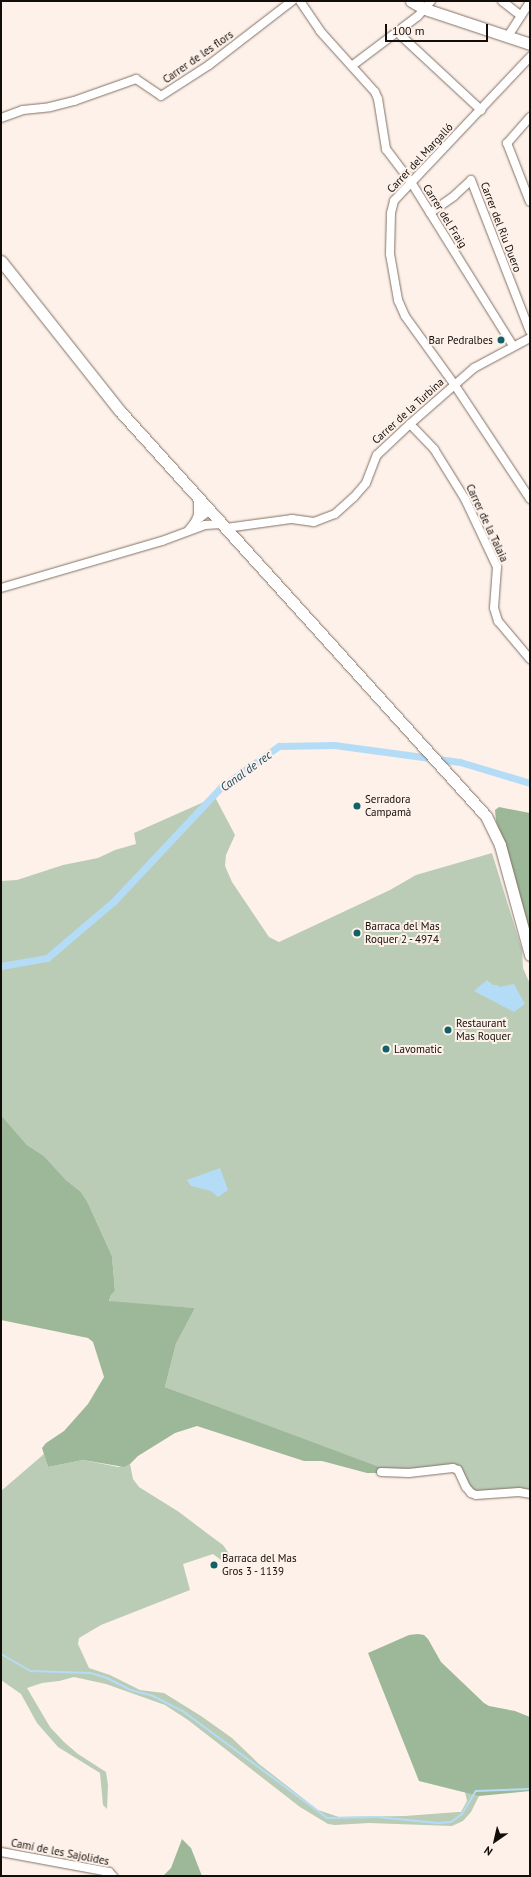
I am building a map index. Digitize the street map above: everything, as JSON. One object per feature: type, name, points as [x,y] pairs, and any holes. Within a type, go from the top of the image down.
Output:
[{"type":"street","name":"Carrer del Fraig","points":[[300,1],[320,31],[375,92],[378,99],[386,149],[411,182],[513,346]]},
{"type":"street","points":[[410,1],[428,5],[530,44]]},
{"type":"street","points":[[502,1],[521,16]]},
{"type":"street","name":"Carrer de les flors","points":[[1,118],[23,110],[50,107],[74,101],[136,79],[161,96],[209,65],[289,2]]},
{"type":"street","points":[[508,36],[530,2]]},
{"type":"street","points":[[352,65],[398,32],[428,5]]},
{"type":"street","points":[[398,32],[481,110]]},
{"type":"street","name":"Carrer del Margalló","points":[[530,57],[411,182],[394,202],[390,213],[390,254],[394,285],[398,300],[405,316],[454,384],[530,499]]},
{"type":"street","points":[[530,117],[507,143],[530,202]]},
{"type":"street","name":"Carrer del Riu Duero","points":[[430,213],[454,196],[471,180],[530,331]]},
{"type":"street","points":[[1,261],[100,388],[486,816],[494,829],[505,861],[530,955]]},
{"type":"street","name":"Carrer de la Turbina","points":[[1,588],[162,541],[205,525],[224,526],[292,520],[314,522],[326,519],[354,497],[366,483],[377,455],[454,384],[474,368],[530,338]]},
{"type":"street","name":"Carrer de la Talaia","points":[[410,424],[434,449],[465,499],[498,567],[494,608],[498,621],[529,657]]},
{"type":"street","points":[[195,522],[198,515],[198,498]]},
{"type":"street","points":[[188,531],[195,522],[210,510]]},
{"type":"street","points":[[205,525],[210,518],[210,510]]},
{"type":"street","points":[[381,1472],[409,1473],[453,1468],[458,1470],[466,1487],[471,1493],[476,1495],[518,1492],[530,1494]]},
{"type":"street","name":"Camí de les Sajolides","points":[[1,1852],[109,1872],[113,1876]]},
{"type":"green space","points":[[215,797],[235,835],[226,855],[225,866],[232,882],[269,937],[279,942],[390,890],[416,875],[492,853],[522,950],[523,968],[530,984],[530,1490],[473,1491],[457,1465],[387,1470],[165,1387],[176,1344],[195,1308],[109,1302],[111,1295],[115,1291],[112,1256],[87,1201],[81,1192],[66,1180],[44,1156],[27,1145],[1,1115],[1,881],[17,880],[63,865],[98,858],[115,850],[136,844],[134,833]]},
{"type":"green space","points":[[499,807],[530,813],[530,932],[496,821],[495,810]]},
{"type":"green space","points":[[1,1115],[27,1145],[44,1156],[66,1180],[81,1192],[87,1201],[112,1256],[115,1291],[111,1295],[109,1301],[195,1308],[176,1344],[165,1387],[387,1470],[380,1473],[367,1473],[322,1461],[304,1461],[197,1426],[175,1433],[138,1456],[130,1464],[124,1467],[83,1460],[48,1467],[42,1448],[46,1443],[64,1431],[88,1404],[104,1377],[93,1342],[88,1338],[1,1320]]},
{"type":"green space","points":[[44,1454],[48,1467],[83,1460],[118,1467],[130,1464],[133,1479],[139,1487],[179,1512],[223,1545],[230,1555],[228,1560],[221,1560],[213,1554],[183,1564],[190,1590],[101,1625],[79,1638],[78,1644],[89,1668],[110,1675],[140,1690],[164,1693],[201,1716],[232,1738],[259,1764],[318,1810],[339,1817],[405,1816],[461,1812],[467,1801],[465,1792],[479,1796],[471,1812],[463,1821],[452,1826],[369,1823],[328,1824],[300,1807],[188,1720],[165,1705],[106,1684],[74,1677],[42,1683],[27,1688],[50,1727],[64,1742],[78,1754],[106,1772],[108,1785],[107,1809],[103,1805],[100,1773],[58,1747],[37,1723],[21,1694],[1,1680],[1,1491]]},
{"type":"green space","points":[[409,1635],[424,1635],[428,1639],[441,1662],[484,1703],[489,1706],[515,1711],[530,1717],[530,1791],[479,1796],[419,1781],[368,1653]]},
{"type":"green space","points":[[182,1839],[191,1848],[202,1876],[156,1876],[164,1875],[171,1868]]},
{"type":"water","points":[[487,980],[493,985],[498,985],[499,987],[514,984],[525,1004],[514,1012],[474,991]]},
{"type":"water","points":[[220,1168],[228,1190],[218,1197],[211,1191],[191,1186],[187,1180]]},
{"type":"waterway","name":"Canal de rec","points":[[1,966],[47,958],[114,901],[221,787],[279,746],[334,745],[460,762],[530,783]]},
{"type":"waterway","points":[[1,1654],[31,1671],[90,1673],[107,1678],[131,1690],[153,1696],[184,1712],[327,1818],[377,1817],[438,1823],[451,1822],[462,1814],[476,1791],[530,1789]]},
{"type":"place","name":"Bar Pedralbes","points":[[501,340]]},
{"type":"place","name":"Serradora Campamà","points":[[357,806]]},
{"type":"place","name":"Barraca del Mas Roquer 2 - 4974","points":[[357,933]]},
{"type":"place","name":"Restaurant Mas Roquer","points":[[448,1030]]},
{"type":"place","name":"Lavomatic","points":[[386,1049]]},
{"type":"place","name":"Barraca del Mas Gros 3 - 1139","points":[[214,1565]]}]
